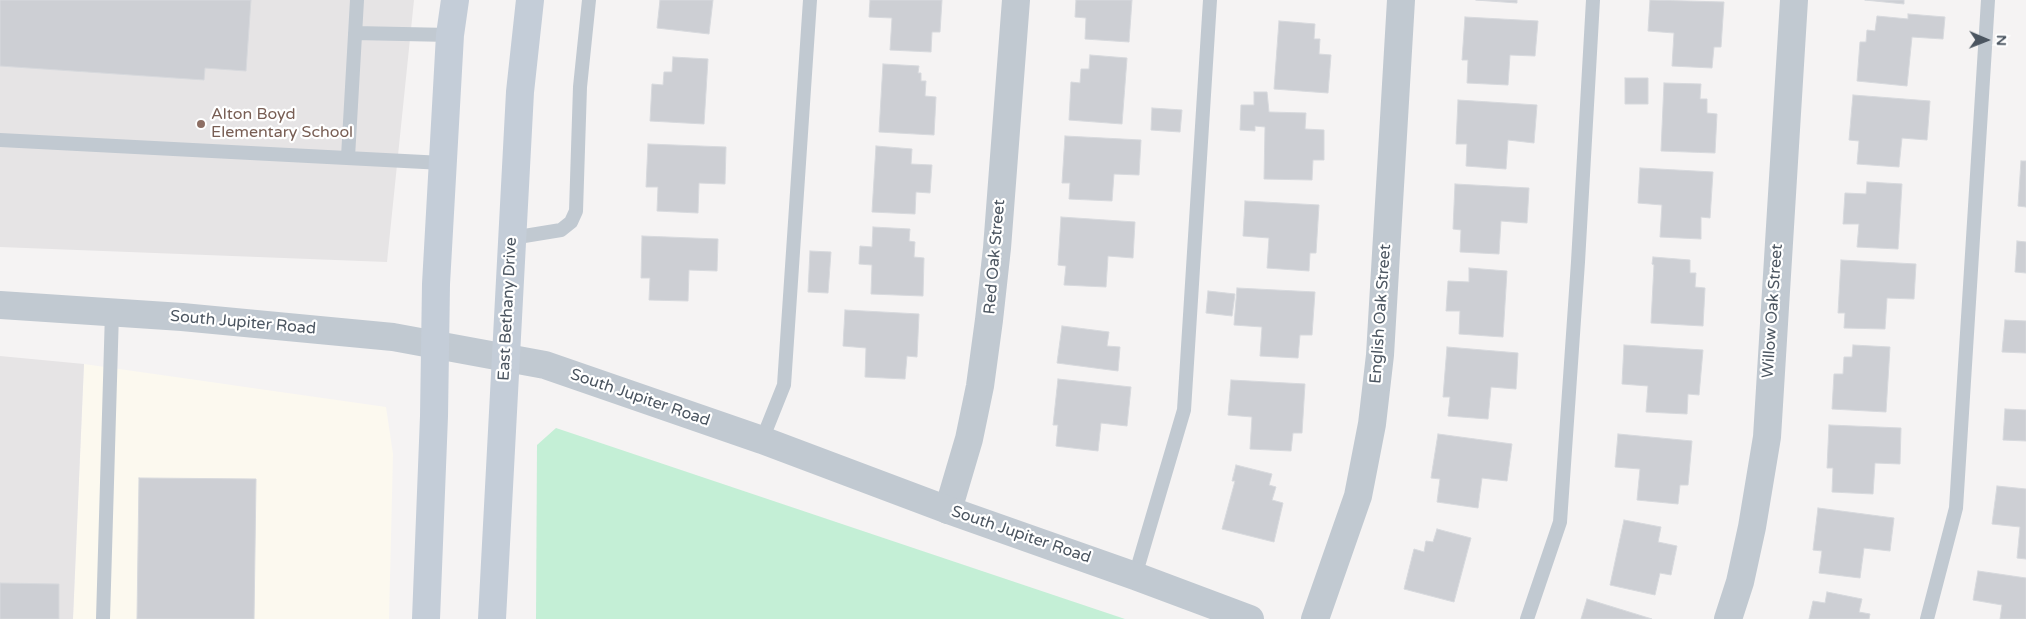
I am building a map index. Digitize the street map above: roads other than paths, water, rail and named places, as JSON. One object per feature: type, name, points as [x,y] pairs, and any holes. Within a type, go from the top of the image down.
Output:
[{"type":"main road","points":[[426,619],[436,284],[450,35],[455,0]]},
{"type":"main road","name":"East Bethany Drive","points":[[492,619],[520,92],[530,0]]},
{"type":"street","name":"Red Oak Street","points":[[948,510],[969,438],[980,386],[989,320],[997,248],[1016,0]]},
{"type":"street","name":"English Oak Street","points":[[1315,619],[1358,496],[1372,424],[1380,355],[1401,0]]},
{"type":"street","name":"Willow Oak Street","points":[[1728,619],[1740,582],[1752,527],[1767,437],[1794,0]]},
{"type":"street","name":"South Jupiter Road","points":[[0,305],[112,312],[384,336],[545,365],[762,440],[948,510],[1250,619]]},
{"type":"lane","points":[[348,157],[358,0]]},
{"type":"lane","points":[[512,238],[560,230],[571,222],[576,211],[580,87],[589,0]]},
{"type":"lane","points":[[762,440],[784,385],[810,0]]},
{"type":"lane","points":[[1135,576],[1184,410],[1210,0]]},
{"type":"lane","points":[[1527,619],[1560,522],[1578,262],[1593,0]]},
{"type":"lane","points":[[1927,619],[1956,508],[1988,0]]},
{"type":"lane","points":[[356,33],[450,35]]},
{"type":"lane","points":[[0,140],[443,163]]},
{"type":"lane","points":[[104,619],[112,312]]},
{"type":"place","name":"Alton Boyd Elementary School","points":[[201,124]]}]
